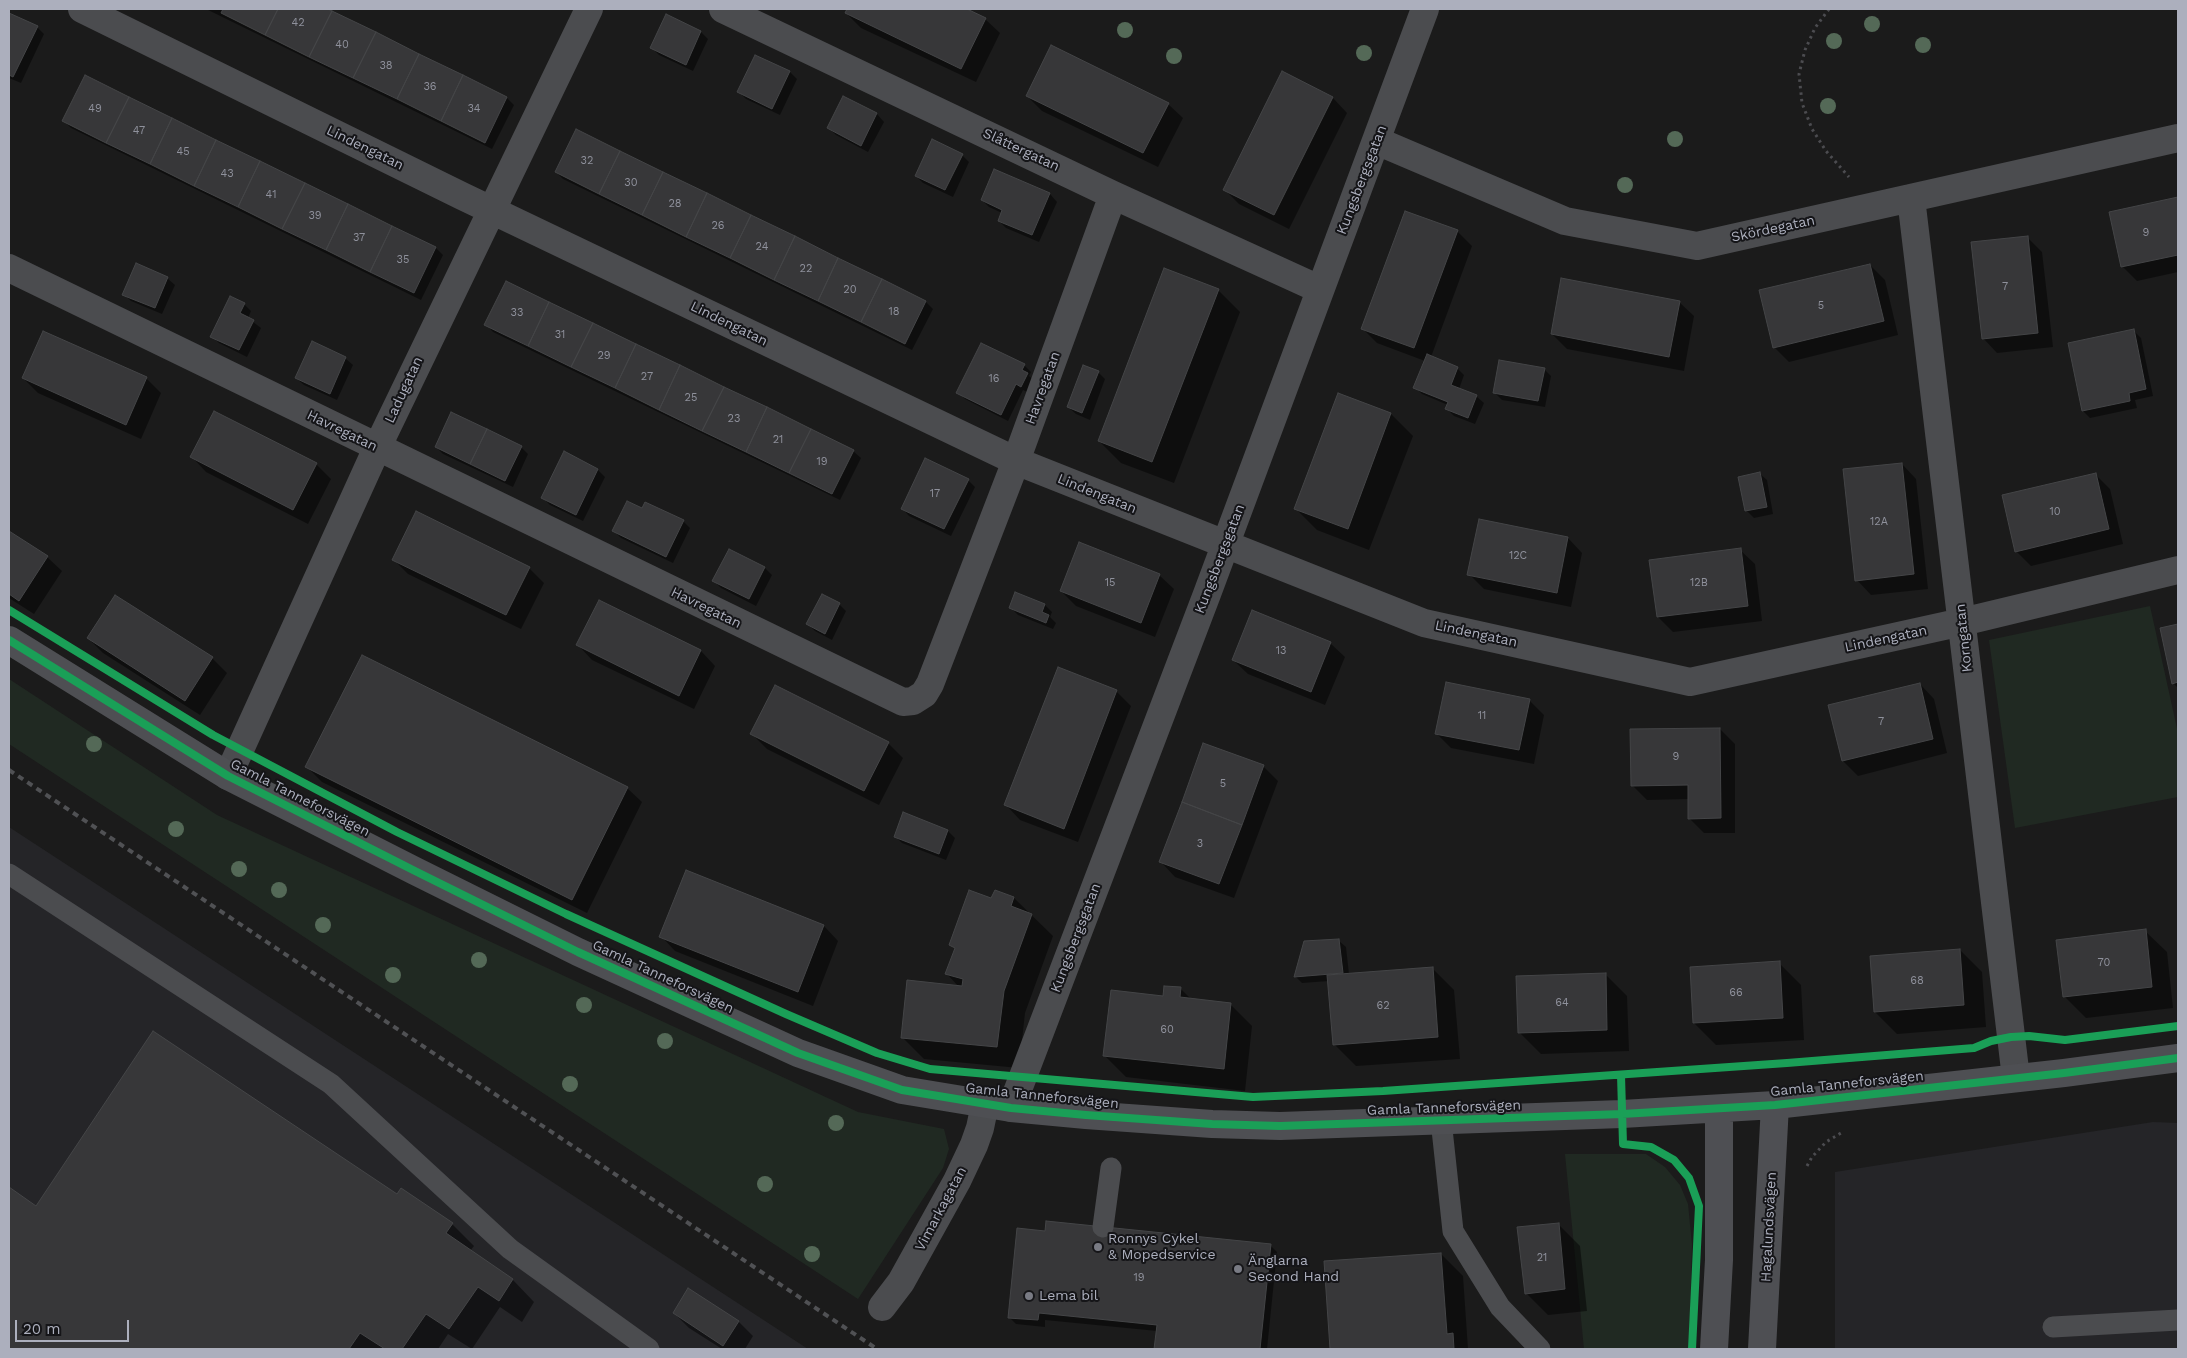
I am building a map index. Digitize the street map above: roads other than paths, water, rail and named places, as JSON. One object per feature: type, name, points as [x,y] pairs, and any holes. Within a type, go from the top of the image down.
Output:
[{"type":"street","name":"Lindengatan","points":[[82,9],[490,209],[1016,461],[1424,623],[1690,682],[1962,622],[2178,570]]},
{"type":"street","name":"Ladugatan","points":[[228,776],[377,448],[490,209],[589,9]]},
{"type":"street","name":"Slåttergatan","points":[[723,9],[1113,195],[1319,289]]},
{"type":"street","name":"Kungsbergsgatan","points":[[998,1106],[1226,544],[1319,289],[1377,141],[1425,9]]},
{"type":"street","name":"Skördegatan","points":[[1377,141],[1565,221],[1697,246],[2178,138]]},
{"type":"street","name":"Havregatan","points":[[9,268],[903,702],[913,701],[924,694],[930,684],[1016,461],[1113,195]]},
{"type":"street","name":"Korngatan","points":[[1911,198],[2016,1078]]},
{"type":"street","name":"Gamla Tanneforsvägen","points":[[9,640],[228,776],[578,952],[798,1053],[902,1090],[998,1106],[1212,1124],[1280,1126],[1604,1115],[1775,1105],[2178,1058]]},
{"type":"street","name":"Hagalundsvägen","points":[[1762,1349],[1775,1105]]},
{"type":"street","name":"Vimarkagatan","points":[[882,1307],[901,1282],[957,1181],[980,1128],[998,1106]]},
{"type":"street","points":[[1714,1349],[1719,1260],[1719,1109]]},
{"type":"lane","points":[[9,874],[331,1084],[510,1250],[649,1349]]},
{"type":"lane","points":[[1441,1120],[1453,1231],[1500,1307],[1540,1349]]},
{"type":"lane","points":[[1103,1227],[1110,1168]]},
{"type":"lane","points":[[2053,1327],[2178,1320]]},
{"type":"railway","points":[[9,770],[877,1349]]},
{"type":"place","name":"Ronnys Cykel & Mopedservice","points":[[1098,1247]]},
{"type":"place","name":"Änglarna Second Hand","points":[[1238,1269]]},
{"type":"place","name":"Lema bil","points":[[1029,1296]]}]
